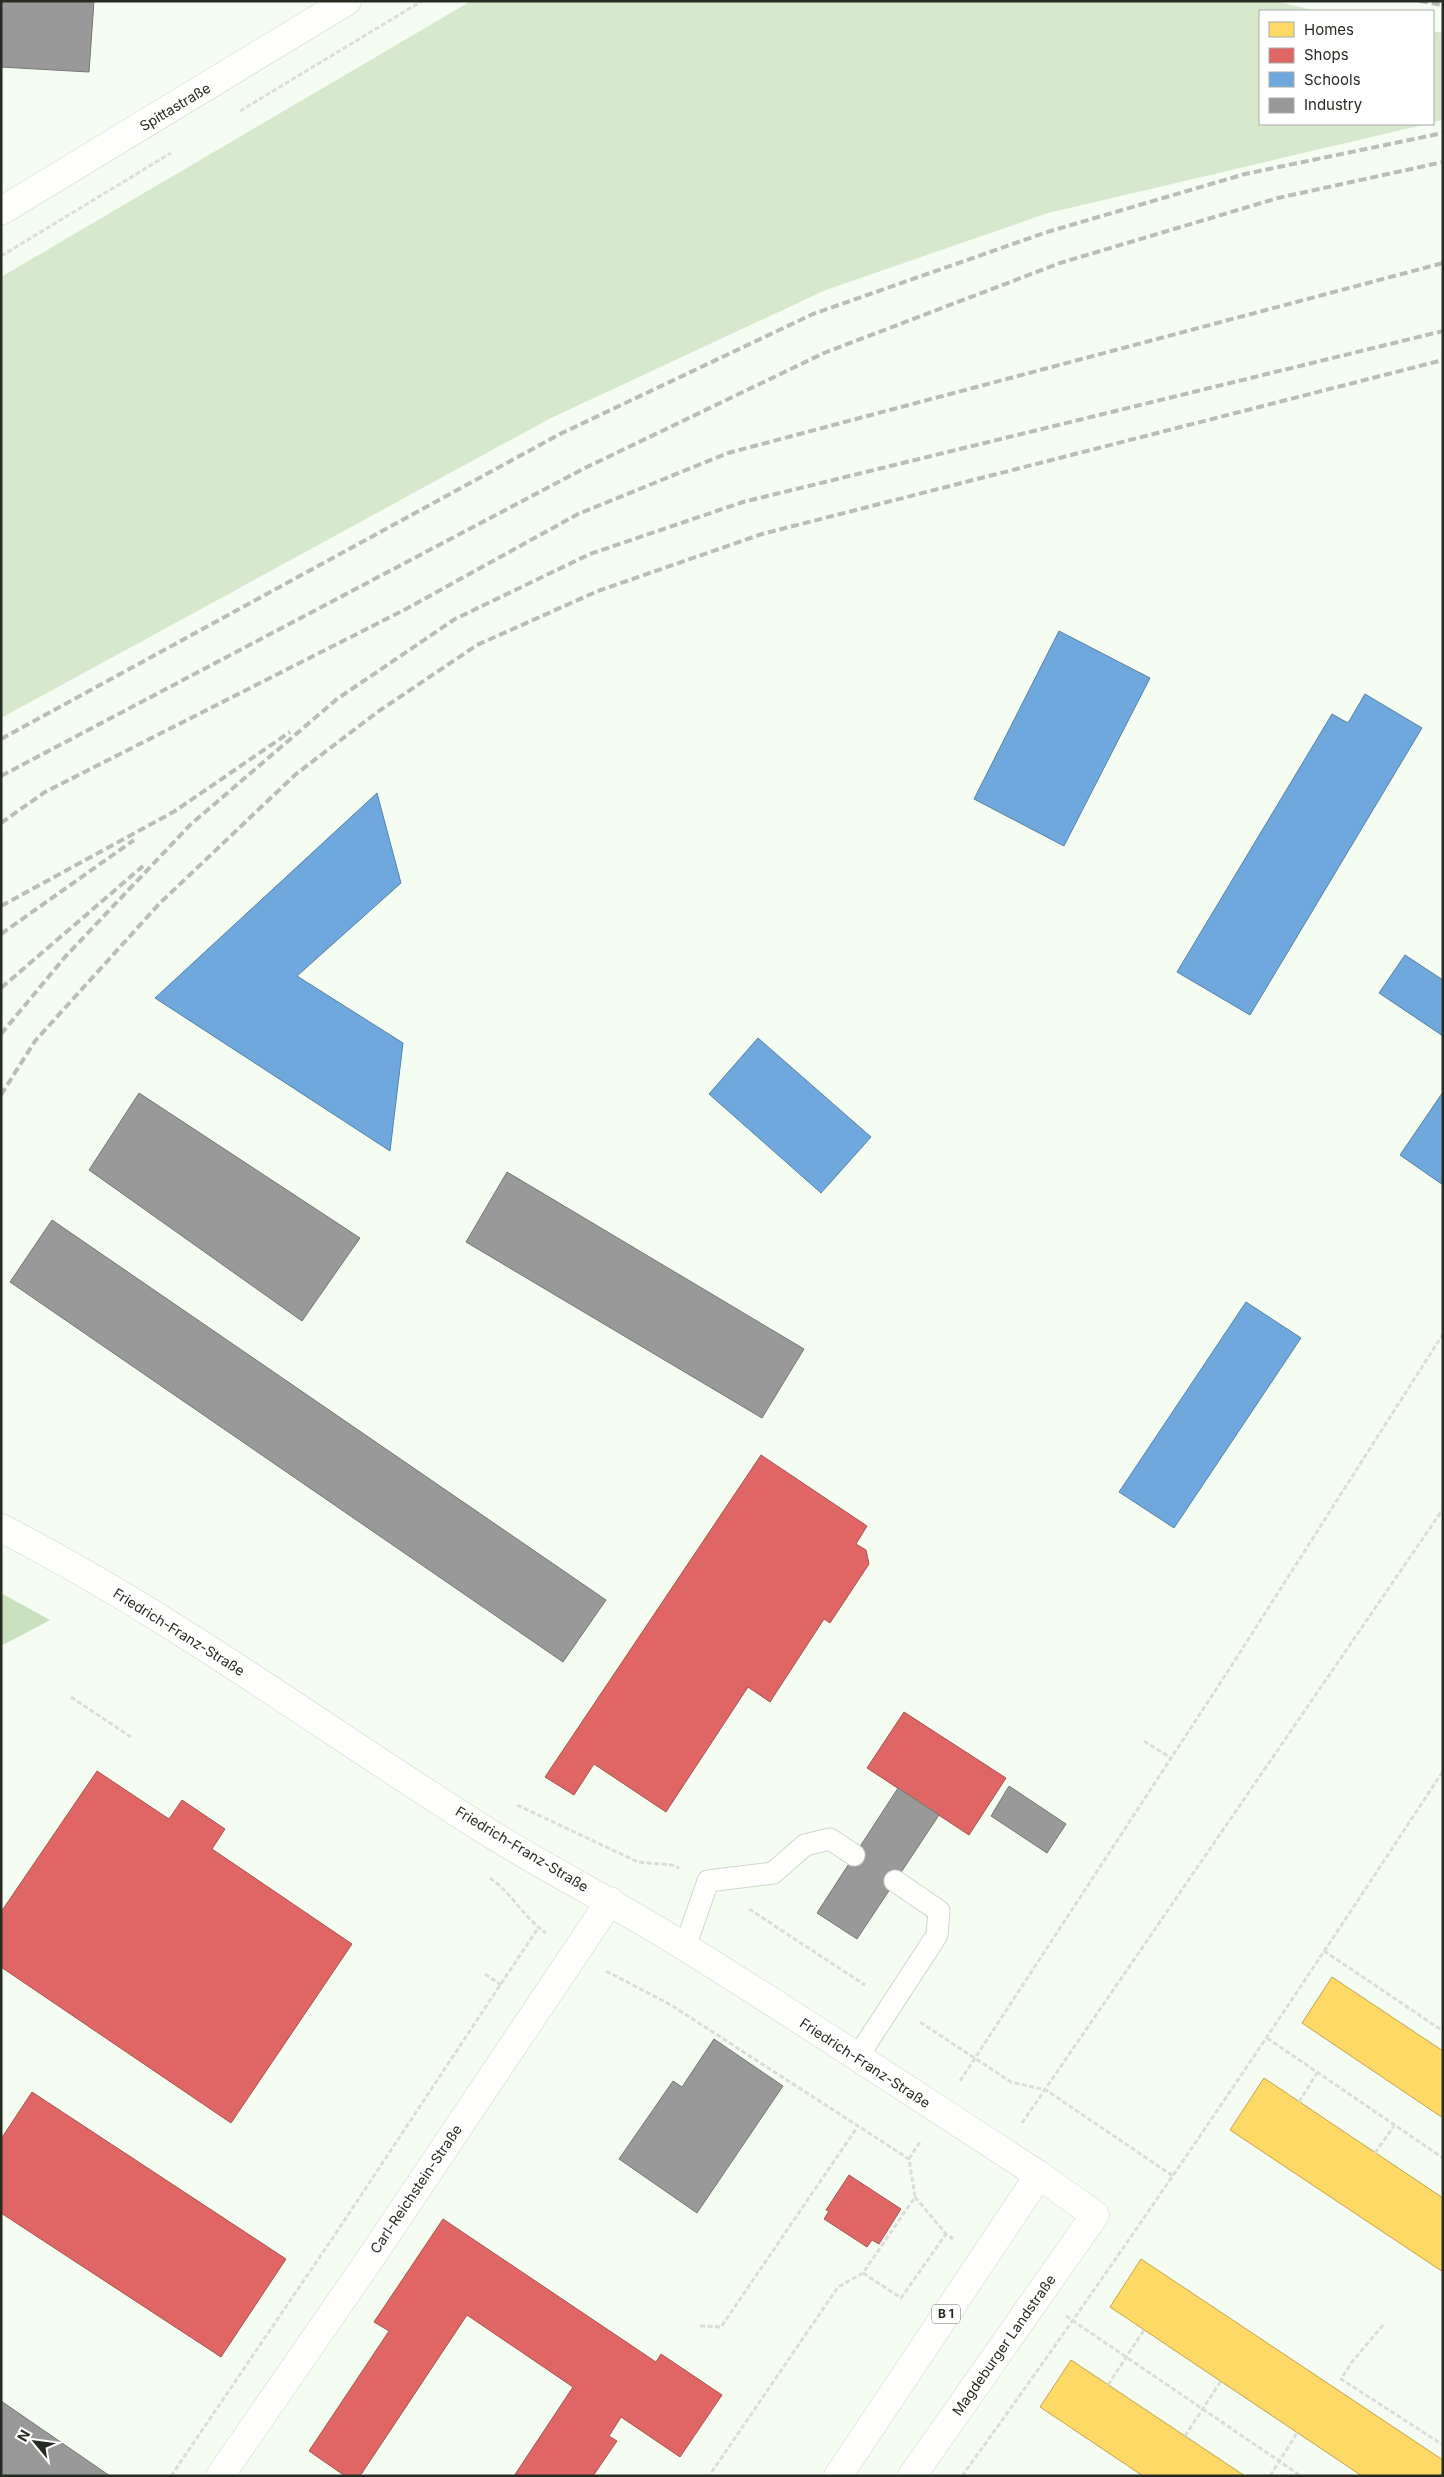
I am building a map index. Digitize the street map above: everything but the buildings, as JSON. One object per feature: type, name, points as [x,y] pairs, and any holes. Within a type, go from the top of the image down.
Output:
[{"type":"street","name":"Spittastraße","points":[[1,211],[347,1]]},
{"type":"street","name":"Friedrich-Franz-Straße","points":[[1,1528],[55,1555],[133,1602],[492,1834],[610,1901],[685,1947],[1003,2151],[1095,2214]]},
{"type":"street","name":"Carl-Reichstein-Straße","points":[[220,2476],[370,2259],[610,1901]]},
{"type":"street","name":"B 1","points":[[838,2476],[1039,2175]]},
{"type":"street","name":"Magdeburger Landstraße","points":[[912,2476],[1095,2214]]},
{"type":"lane","points":[[685,1947],[708,1881],[773,1873],[805,1846],[830,1839],[854,1855]]},
{"type":"lane","points":[[857,2058],[937,1935],[939,1910],[895,1881]]},
{"type":"path","points":[[234,114],[422,1]]},
{"type":"path","points":[[1,256],[176,150]]},
{"type":"path","points":[[709,2476],[838,2287],[863,2273],[915,2197],[909,2159],[1443,1334]]},
{"type":"path","points":[[1003,2151],[1443,1509]]},
{"type":"path","points":[[71,1697],[131,1737]]},
{"type":"path","points":[[1144,1740],[1170,1758]]},
{"type":"path","points":[[962,2476],[1074,2321],[1173,2176],[1267,2038],[1443,1771]]},
{"type":"path","points":[[509,1801],[638,1862],[672,1865],[708,1881],[1011,2082],[1046,2090],[1173,2176]]},
{"type":"path","points":[[171,2476],[334,2236],[538,1928]]},
{"type":"path","points":[[1324,1951],[1443,2031]]},
{"type":"path","points":[[576,1953],[602,1969],[671,2005],[909,2159]]},
{"type":"path","points":[[484,1974],[501,1985]]},
{"type":"path","points":[[1267,2038],[1443,2158]]},
{"type":"path","points":[[1299,2102],[1317,2073]]},
{"type":"path","points":[[700,2326],[721,2327],[858,2126]]},
{"type":"path","points":[[1375,2153],[1394,2126]]},
{"type":"path","points":[[863,2273],[901,2298],[946,2234]]},
{"type":"path","points":[[1074,2321],[1301,2476]]},
{"type":"path","points":[[1383,2325],[1341,2379],[1443,2445]]},
{"type":"path","points":[[1108,2385],[1144,2330]]},
{"type":"path","points":[[1185,2436],[1221,2381]]},
{"type":"path","points":[[1270,2476],[1297,2432]]},
{"type":"green space","points":[[471,1],[1276,1],[1312,10],[1259,10],[1259,125],[1423,125],[1048,213],[826,290],[551,418],[1,718],[1,277]]},
{"type":"green space","points":[[1434,31],[1443,33],[1443,120],[1434,122]]},
{"type":"green space","points":[[1,1593],[50,1620],[1,1646]]},
{"type":"railway","points":[[1420,1],[1443,5]]},
{"type":"railway","points":[[1,739],[560,434],[813,314],[1047,232],[1245,174],[1443,133]]},
{"type":"railway","points":[[1,776],[585,468],[824,353],[1060,263],[1278,198],[1443,162]]},
{"type":"railway","points":[[1,823],[45,792],[406,609],[578,514],[728,453],[1443,263]]},
{"type":"railway","points":[[1,1034],[65,957],[190,825],[337,699],[455,619],[590,554],[743,502],[1443,331]]},
{"type":"railway","points":[[1,1095],[35,1041],[159,904],[296,774],[379,711],[477,645],[598,591],[762,534],[1443,360]]},
{"type":"railway","points":[[1,906],[175,811],[290,732]]},
{"type":"railway","points":[[1,934],[134,840]]},
{"type":"railway","points":[[1,988],[143,866]]}]
